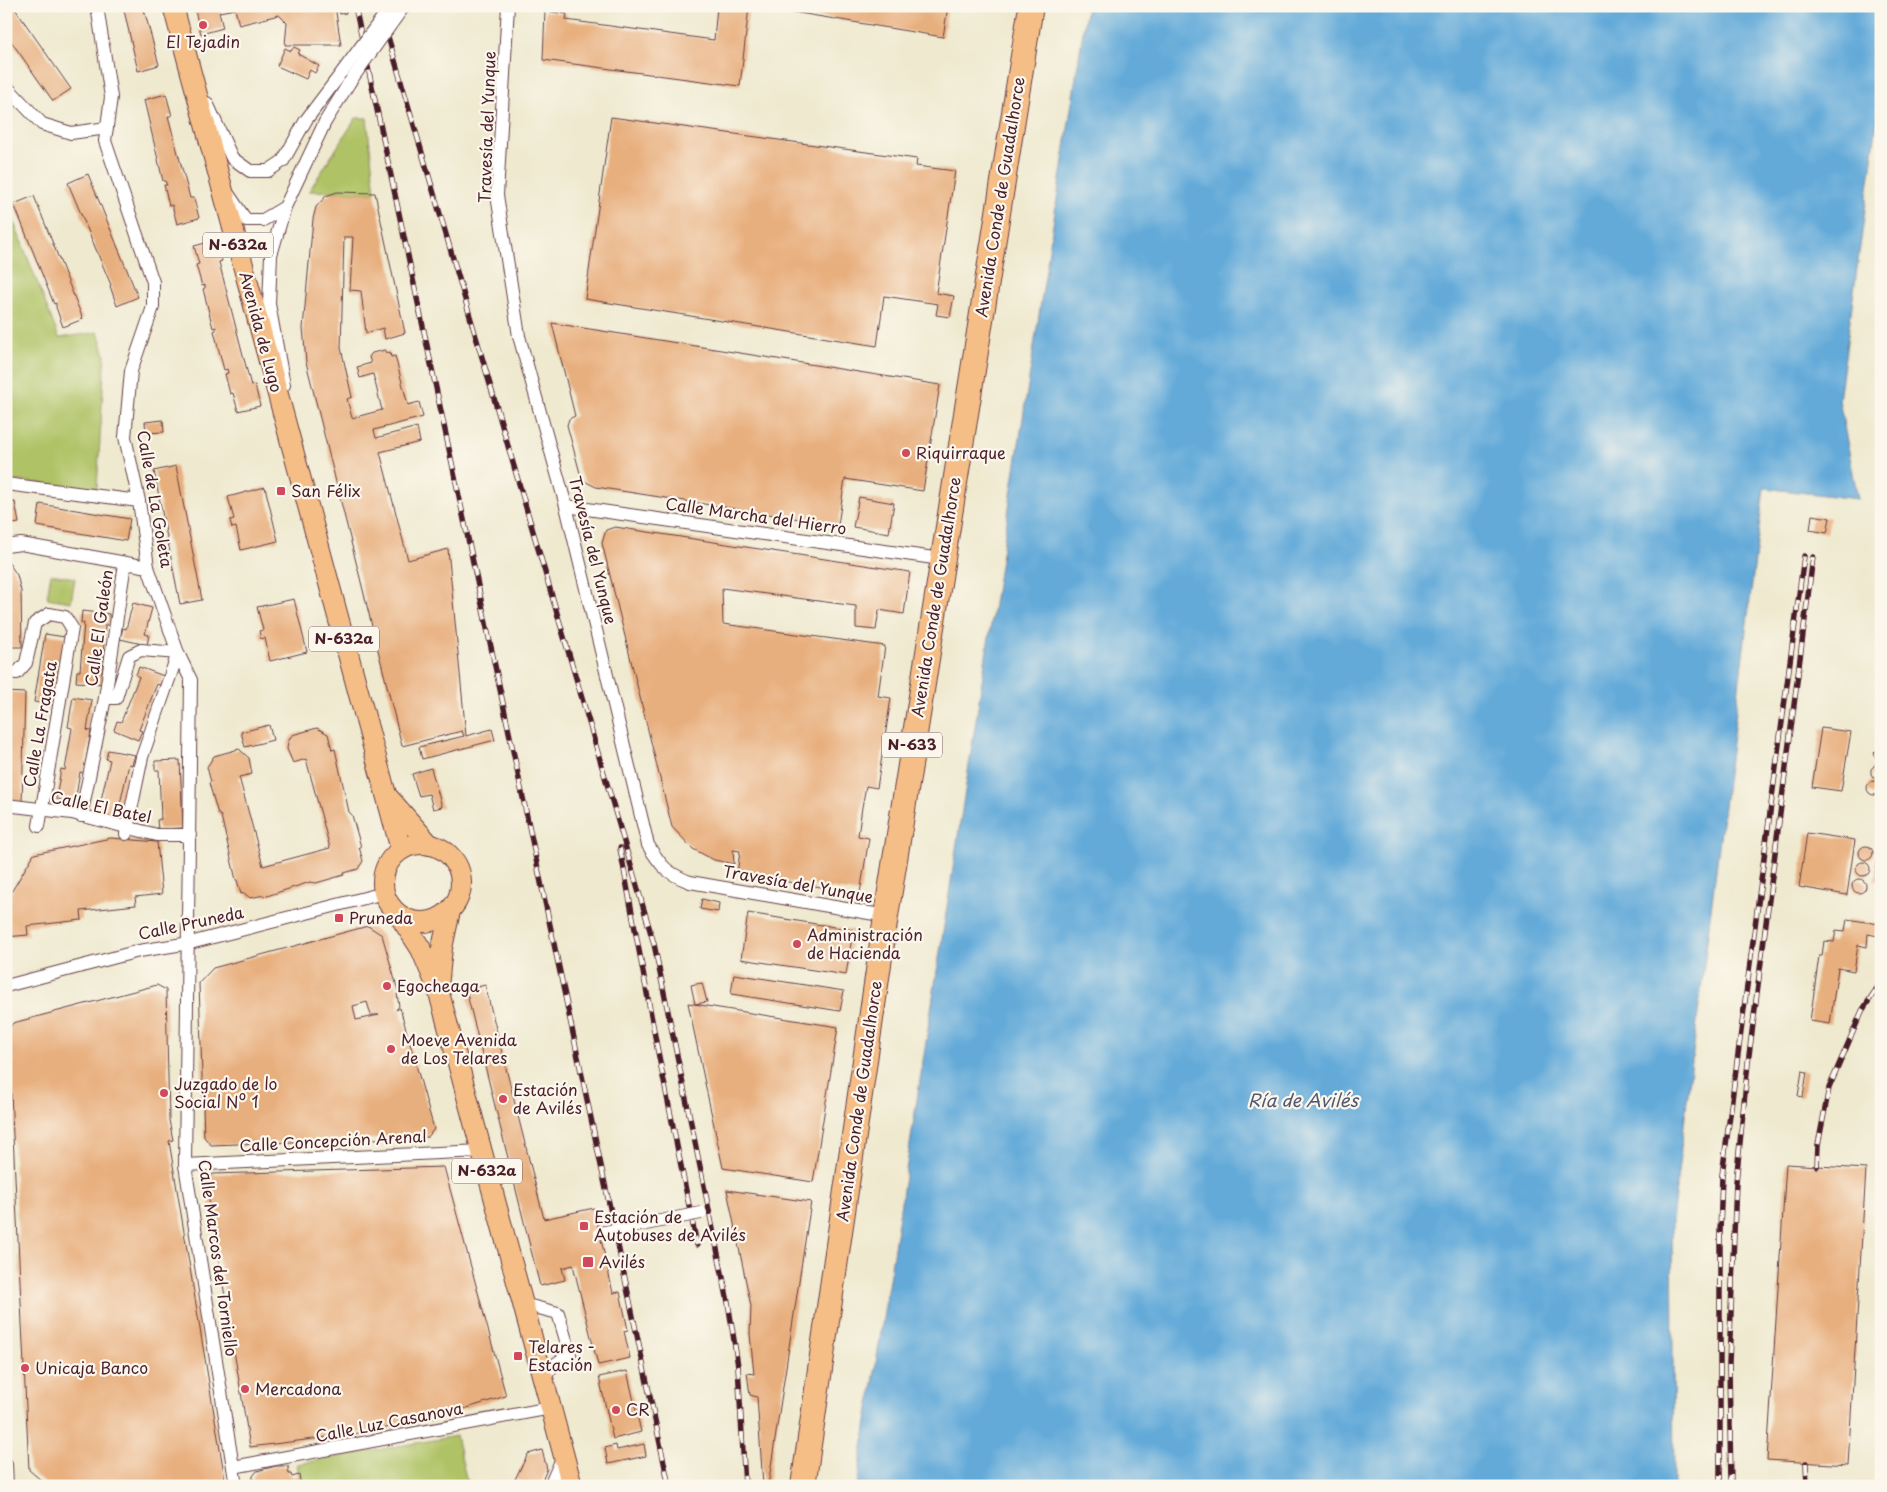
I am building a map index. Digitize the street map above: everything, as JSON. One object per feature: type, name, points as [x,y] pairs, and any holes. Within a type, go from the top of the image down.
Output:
[{"type":"highway","name":"Avenida Conde de Guadalhorce","points":[[803,1486],[886,916],[941,559],[1031,6]]},
{"type":"main road","name":"Avenida de Lugo","points":[[172,6],[303,483]]},
{"type":"main road","name":"N-632a","points":[[303,483],[401,850]]},
{"type":"main road","name":"N-632a","points":[[385,794],[430,845],[442,850],[454,862],[460,874],[461,888],[457,900],[450,911],[442,948],[438,990]]},
{"type":"main road","points":[[384,893],[384,872],[391,859],[401,850],[416,845],[430,845]]},
{"type":"main road","name":"N-632a","points":[[384,893],[390,906],[399,915],[420,948],[438,990],[572,1486]]},
{"type":"main road","points":[[399,915],[412,921],[426,922],[439,918],[450,911]]},
{"type":"street","name":"Calle de La Goleta","points":[[97,6],[111,97],[105,141],[154,282],[153,307],[131,371],[125,437],[139,501],[148,567],[178,653],[191,680],[190,943]]},
{"type":"street","points":[[303,483],[269,304],[271,255],[285,207],[346,77],[391,6]]},
{"type":"street","points":[[188,62],[232,158],[250,171],[268,171],[283,160],[306,120],[346,77],[404,6]]},
{"type":"street","name":"Travesía del Yunque","points":[[508,6],[497,195],[519,336],[566,506],[648,845],[661,866],[674,876],[690,882],[886,916]]},
{"type":"street","points":[[6,86],[42,124],[71,133],[107,128]]},
{"type":"street","points":[[221,183],[246,220],[263,220],[285,207]]},
{"type":"street","points":[[6,484],[139,501]]},
{"type":"street","name":"Calle Marcha del Hierro","points":[[566,506],[941,559]]},
{"type":"street","points":[[6,546],[21,544],[148,567]]},
{"type":"street","name":"Calle El Galeón","points":[[77,814],[104,698],[125,563]]},
{"type":"street","name":"Calle La Fragata","points":[[6,672],[17,673],[26,663],[35,623],[49,614],[65,617],[72,628],[66,680],[39,826]]},
{"type":"street","name":"Calle El Galeón","points":[[104,698],[116,698],[129,656],[141,650],[178,653]]},
{"type":"street","points":[[127,831],[142,757],[178,653]]},
{"type":"street","name":"Calle El Batel","points":[[6,805],[77,814],[127,831],[157,835],[190,835]]},
{"type":"street","name":"Calle Pruneda","points":[[6,986],[139,951],[190,943],[384,893]]},
{"type":"street","name":"Calle Marcos del Torniello","points":[[190,943],[185,1164],[236,1486]]},
{"type":"street","name":"Calle Concepción Arenal","points":[[185,1164],[481,1151]]},
{"type":"street","points":[[600,1233],[701,1213]]},
{"type":"street","points":[[523,1304],[558,1312],[570,1354],[554,1365],[543,1378]]},
{"type":"street","name":"Calle Luz Casanova","points":[[233,1467],[551,1408]]},
{"type":"street","points":[[550,1486],[564,1454]]},
{"type":"street","points":[[6,1464],[9,1482]]},
{"type":"green space","points":[[356,118],[367,118],[375,193],[309,191]]},
{"type":"green space","points":[[6,202],[59,338],[98,332],[105,355],[97,489],[6,480]]},
{"type":"green space","points":[[51,574],[75,578],[71,602],[47,598]]},
{"type":"green space","points":[[456,1436],[468,1486],[301,1486],[297,1464]]},
{"type":"water","name":"Ría de Avilés","points":[[1087,6],[1881,6],[1881,94],[1839,400],[1858,499],[1764,488],[1672,1220],[1674,1486],[857,1486]]},
{"type":"building","points":[[6,6],[13,6],[71,89],[53,101],[6,34]]},
{"type":"building","points":[[123,6],[143,6],[159,65],[138,71]]},
{"type":"building","points":[[213,6],[335,6],[341,45],[285,45],[287,23],[279,15],[239,25],[235,9],[219,12],[223,28],[201,34],[195,11]]},
{"type":"building","points":[[338,6],[345,6],[346,13],[340,14]]},
{"type":"building","points":[[666,6],[688,6],[688,11]]},
{"type":"building","points":[[717,6],[749,6],[740,86],[543,60],[545,11],[567,14],[566,20],[714,40]]},
{"type":"building","points":[[757,6],[948,6],[943,37]]},
{"type":"building","points":[[294,47],[300,50],[298,54],[319,66],[315,73],[310,70],[306,79],[277,66],[285,48],[291,51]]},
{"type":"building","points":[[166,94],[172,116],[168,116],[190,198],[194,198],[199,218],[177,224],[172,205],[169,206],[164,185],[167,185],[163,181],[144,100]]},
{"type":"building","points":[[611,117],[917,159],[916,166],[955,171],[936,293],[954,296],[950,317],[936,315],[938,304],[884,296],[877,346],[585,299]]},
{"type":"building","points":[[88,174],[138,297],[117,306],[111,285],[68,183]]},
{"type":"building","points":[[337,192],[375,193],[405,333],[385,339],[383,328],[366,333],[361,291],[350,290],[353,237],[344,237],[341,348],[352,397],[347,399],[352,418],[382,410],[373,374],[360,378],[357,367],[371,363],[369,357],[372,353],[385,350],[386,353],[390,352],[391,357],[395,356],[408,405],[419,402],[423,417],[374,430],[376,438],[417,427],[420,442],[380,452],[408,560],[448,549],[466,736],[492,729],[495,740],[422,759],[419,747],[464,736],[462,731],[402,746],[306,362],[303,328],[313,219],[316,207],[326,196]]},
{"type":"building","points":[[34,196],[83,319],[63,327],[56,303],[54,304],[14,204]]},
{"type":"building","points":[[217,240],[222,261],[219,262],[251,386],[255,385],[260,406],[238,411],[233,393],[230,394],[225,374],[228,373],[227,369],[224,370],[214,331],[216,327],[213,328],[203,289],[205,285],[202,286],[196,265],[199,264],[194,246]]},
{"type":"building","points":[[552,323],[940,385],[923,491],[845,479],[838,525],[596,487],[586,482],[580,473],[567,425],[569,419],[575,416]]},
{"type":"building","points":[[163,420],[164,432],[146,433],[145,422]]},
{"type":"building","points":[[176,466],[202,600],[180,604],[154,471]]},
{"type":"building","points":[[265,487],[278,541],[241,550],[236,527],[232,528],[230,520],[234,519],[228,497]]},
{"type":"building","points":[[859,497],[894,503],[889,533],[853,527]]},
{"type":"building","points":[[15,502],[19,523],[6,525],[6,503]]},
{"type":"building","points":[[40,504],[130,519],[126,541],[37,526]]},
{"type":"building","points":[[1812,515],[1830,518],[1827,533],[1810,530]]},
{"type":"building","points":[[615,527],[910,572],[904,614],[879,610],[876,630],[856,628],[856,606],[722,588],[723,624],[885,646],[878,696],[891,698],[877,788],[866,786],[862,807],[858,836],[869,838],[860,893],[737,874],[740,851],[733,850],[734,864],[714,860],[693,849],[672,827],[602,543],[606,530]]},
{"type":"building","points":[[6,559],[17,575],[21,591],[22,647],[6,647]]},
{"type":"building","points":[[294,599],[307,652],[270,661],[265,638],[261,639],[259,631],[263,630],[257,607]]},
{"type":"building","points":[[133,603],[152,608],[145,634],[149,635],[147,645],[120,639],[123,628],[126,629]]},
{"type":"building","points":[[82,611],[109,614],[109,625],[105,625],[102,673],[105,673],[104,684],[76,682],[77,671],[80,671],[84,623],[81,623]]},
{"type":"building","points":[[45,634],[65,637],[54,705],[34,702]]},
{"type":"building","points":[[139,667],[164,676],[160,685],[157,684],[139,730],[142,731],[138,740],[114,730],[117,721],[121,722],[139,677],[136,675]]},
{"type":"building","points":[[6,692],[25,693],[22,804],[6,804]]},
{"type":"building","points":[[73,697],[92,700],[87,730],[91,731],[84,773],[80,772],[75,802],[56,799],[61,769],[65,770],[72,728],[68,727]]},
{"type":"building","points":[[269,725],[273,740],[245,747],[241,732]]},
{"type":"building","points":[[317,728],[328,734],[332,750],[335,749],[349,812],[352,815],[363,861],[358,869],[344,873],[344,875],[316,883],[310,882],[264,897],[264,895],[250,898],[244,893],[241,894],[236,880],[221,816],[218,814],[209,783],[211,782],[207,767],[214,756],[239,749],[249,758],[252,774],[239,777],[263,866],[330,848],[306,759],[293,763],[287,749],[292,735]]},
{"type":"building","points":[[1821,728],[1851,732],[1841,791],[1812,787]]},
{"type":"building","points":[[1881,747],[1881,762],[1877,761],[1874,753]]},
{"type":"building","points":[[108,750],[135,755],[132,765],[129,764],[118,813],[122,814],[120,823],[94,818],[96,808],[99,809],[110,760],[106,759]]},
{"type":"building","points":[[180,760],[183,828],[158,829],[157,820],[161,819],[159,770],[155,770],[155,761]]},
{"type":"building","points":[[1876,764],[1881,764],[1881,778],[1873,777],[1871,774],[1871,769]]},
{"type":"building","points":[[431,768],[442,807],[433,809],[429,794],[419,796],[412,774]]},
{"type":"building","points":[[1871,781],[1877,781],[1881,788],[1877,795],[1871,795],[1867,791],[1867,785]]},
{"type":"building","points":[[1807,833],[1855,840],[1847,895],[1799,887]]},
{"type":"building","points":[[111,838],[157,842],[162,894],[135,897],[136,905],[81,911],[82,920],[27,926],[28,935],[6,937],[6,901],[34,854]]},
{"type":"building","points":[[1863,846],[1869,846],[1873,853],[1869,860],[1863,860],[1859,856],[1859,850]]},
{"type":"building","points":[[1878,856],[1881,857],[1881,882],[1874,881]]},
{"type":"building","points":[[1860,862],[1866,862],[1870,869],[1866,876],[1860,876],[1856,872],[1856,866]]},
{"type":"building","points":[[1856,879],[1862,879],[1866,886],[1862,893],[1856,893],[1852,889],[1852,883]]},
{"type":"building","points":[[702,899],[719,903],[718,912],[700,909]]},
{"type":"building","name":"Administración de Hacienda","points":[[748,913],[853,930],[846,975],[741,959]]},
{"type":"building","points":[[1847,919],[1879,924],[1878,936],[1868,934],[1867,947],[1858,945],[1854,971],[1838,968],[1830,1024],[1810,1021],[1819,956],[1822,956],[1824,941],[1834,942],[1836,930],[1845,931]]},
{"type":"building","points":[[368,926],[382,935],[399,994],[397,994],[399,1006],[396,1010],[400,1008],[434,1129],[428,1137],[211,1145],[204,1137],[199,983],[213,968]],"holes":[[[367,1002],[371,1015],[379,1015],[356,1020],[353,1006]]]},
{"type":"building","points":[[734,974],[844,991],[840,1011],[731,994]]},
{"type":"building","points":[[702,983],[707,1002],[695,1004],[691,985]]},
{"type":"building","points":[[157,985],[166,990],[169,1120],[173,1140],[169,1141],[226,1486],[48,1486],[29,1470],[8,1030],[13,1023]]},
{"type":"building","name":"Estación de Avilés","points":[[485,985],[544,1219],[594,1208],[613,1293],[620,1292],[628,1330],[624,1331],[630,1358],[598,1365],[573,1265],[562,1268],[565,1280],[540,1286],[466,990]]},
{"type":"building","points":[[688,1003],[838,1027],[813,1182],[723,1168]]},
{"type":"building","points":[[1802,1071],[1807,1072],[1803,1097],[1798,1096]]},
{"type":"building","points":[[1786,1164],[1866,1169],[1848,1465],[1767,1460]]},
{"type":"building","points":[[444,1167],[506,1396],[418,1422],[353,1434],[250,1447],[206,1182],[213,1174]]},
{"type":"building","points":[[727,1190],[811,1202],[768,1486],[763,1486],[757,1397],[750,1395],[747,1373],[754,1374],[750,1334],[751,1306]]},
{"type":"building","points":[[627,1371],[641,1432],[613,1439],[599,1377]]},
{"type":"building","points":[[644,1444],[646,1456],[608,1464],[605,1448],[616,1445],[617,1450]]},
{"type":"building","points":[[542,1450],[547,1469],[540,1486],[532,1486],[515,1479],[528,1454]]},
{"type":"building","points":[[276,1466],[288,1466],[289,1474],[292,1477],[299,1475],[301,1486],[252,1486],[253,1476],[257,1471]]},
{"type":"railway","points":[[355,6],[669,1486]]},
{"type":"railway","points":[[379,6],[654,944],[728,1302],[738,1366],[745,1486]]},
{"type":"railway","points":[[1720,1486],[1720,1232],[1722,1175],[1804,556]]},
{"type":"railway","points":[[1731,1486],[1729,1364],[1736,1182],[1748,1063],[1813,557]]},
{"type":"railway","points":[[620,848],[657,1047],[697,1245]]},
{"type":"railway","points":[[1817,1166],[1818,1145],[1829,1088],[1862,1011],[1881,982]]},
{"type":"railway","points":[[1806,1463],[1807,1486]]},
{"type":"place","name":"El Tejadin","points":[[203,25]]},
{"type":"place","name":"Riquirraque","points":[[906,453]]},
{"type":"place","name":"San Félix","points":[[281,491]]},
{"type":"place","name":"Pruneda","points":[[339,918]]},
{"type":"place","name":"Administración de Hacienda","points":[[797,944]]},
{"type":"place","name":"Egocheaga","points":[[387,986]]},
{"type":"place","name":"Moeve Avenida de Los Telares","points":[[391,1049]]},
{"type":"place","name":"Juzgado de lo Social Nº 1","points":[[164,1093]]},
{"type":"place","name":"Estación de Avilés","points":[[503,1099]]},
{"type":"place","name":"Estación de Autobuses de Avilés","points":[[584,1226]]},
{"type":"place","name":"Avilés","points":[[588,1262]]},
{"type":"place","name":"Telares - Estación","points":[[518,1356]]},
{"type":"place","name":"Unicaja Banco","points":[[25,1368]]},
{"type":"place","name":"Mercadona","points":[[245,1389]]},
{"type":"place","name":"CR","points":[[616,1410]]}]
